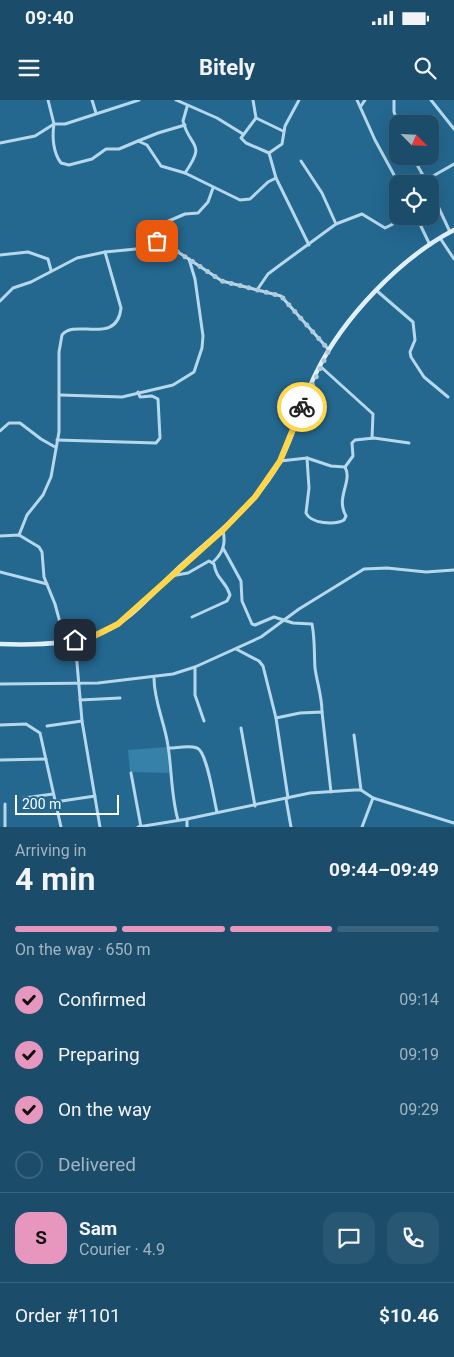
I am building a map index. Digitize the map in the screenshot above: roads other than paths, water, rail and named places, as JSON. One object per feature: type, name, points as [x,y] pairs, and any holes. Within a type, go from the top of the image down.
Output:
[{"type":"main road","points":[[0,644],[65,642],[94,636],[118,624],[223,530],[255,497],[280,461],[320,366],[329,350],[377,291],[413,257],[452,231]]},
{"type":"street","points":[[48,100],[54,124],[53,141],[58,159],[63,164],[92,159],[106,149],[120,149],[158,133],[185,126]]},
{"type":"street","points":[[92,100],[96,114]]},
{"type":"street","points":[[0,143],[35,136],[54,124],[73,123],[139,100]]},
{"type":"street","points":[[176,100],[187,107],[217,118],[243,134]]},
{"type":"street","points":[[253,100],[256,118],[241,138],[246,143],[268,154],[276,178],[308,245]]},
{"type":"street","points":[[268,154],[282,144],[283,131],[299,100]]},
{"type":"street","points":[[357,100],[394,175]]},
{"type":"street","points":[[361,106],[365,100]]},
{"type":"street","points":[[394,100],[395,115]]},
{"type":"street","points":[[431,100],[454,129]]},
{"type":"street","points":[[185,173],[196,158],[197,150],[196,143],[185,126],[187,107]]},
{"type":"street","points":[[256,118],[283,131]]},
{"type":"street","points":[[138,141],[147,146],[162,166],[185,173],[236,199],[250,199],[268,182],[276,178]]},
{"type":"street","points":[[301,161],[322,193],[336,224]]},
{"type":"street","points":[[438,175],[454,164]]},
{"type":"street","points":[[417,165],[422,174]]},
{"type":"street","points":[[157,247],[157,241],[164,223],[185,214],[198,213],[208,202],[213,188]]},
{"type":"street","points":[[439,206],[452,231]]},
{"type":"street","points":[[258,290],[268,274],[336,224],[362,214],[370,217],[383,228],[389,225]]},
{"type":"street","points":[[421,225],[430,245]]},
{"type":"street","points":[[440,238],[454,259]]},
{"type":"street","points":[[0,300],[13,288],[30,282],[77,258],[105,252],[157,247],[178,252],[222,281],[281,296],[329,350]]},
{"type":"street","points":[[19,536],[27,516],[43,495],[51,477],[57,440],[60,395],[59,352],[62,335],[69,330],[98,331],[119,318],[121,308],[105,252]]},
{"type":"street","points":[[0,255],[32,253],[48,259],[52,270]]},
{"type":"street","points":[[60,395],[122,397],[173,385],[187,377],[196,368],[203,336],[196,279],[189,259]]},
{"type":"street","points":[[377,291],[413,322],[415,340],[410,352],[411,357],[424,377],[448,397]]},
{"type":"street","points":[[320,366],[373,414],[372,438]]},
{"type":"street","points":[[57,440],[156,444],[160,438],[158,398],[140,396],[138,392]]},
{"type":"street","points":[[0,431],[10,423],[20,422],[56,447]]},
{"type":"street","points":[[345,467],[353,456],[353,441],[372,438],[409,443]]},
{"type":"street","points":[[307,458],[309,488],[306,513],[309,518],[321,522],[344,520],[346,516],[341,505],[347,475],[345,467]]},
{"type":"street","points":[[280,461],[307,458],[331,466],[345,467]]},
{"type":"street","points":[[223,530],[223,548],[241,582],[242,601],[252,624],[255,625],[274,617],[312,624],[315,643],[315,671],[321,689],[331,792]]},
{"type":"street","points":[[0,536],[19,536],[40,547],[42,552],[42,569],[65,642]]},
{"type":"street","points":[[192,618],[229,598],[228,588],[216,575],[213,562],[223,548]]},
{"type":"street","points":[[170,576],[188,573],[209,561],[213,562]]},
{"type":"street","points":[[0,684],[78,683],[154,678],[195,667],[271,631],[300,609],[364,569],[387,568],[426,572],[454,570]]},
{"type":"street","points":[[0,572],[47,584]]},
{"type":"street","points":[[75,640],[82,721],[100,827]]},
{"type":"street","points":[[235,649],[261,663],[276,718],[291,827]]},
{"type":"street","points":[[195,667],[195,695],[204,721]]},
{"type":"street","points":[[154,678],[160,717],[169,748],[171,787],[178,820]]},
{"type":"street","points":[[80,700],[120,698]]},
{"type":"street","points":[[276,718],[300,713],[322,712]]},
{"type":"street","points":[[47,726],[82,721]]},
{"type":"street","points":[[0,725],[26,724],[38,730],[42,736],[61,827]]},
{"type":"street","points":[[242,728],[255,806]]},
{"type":"street","points":[[354,735],[361,790]]},
{"type":"street","points":[[169,748],[196,748],[200,750],[217,812]]},
{"type":"street","points":[[0,760],[46,759]]},
{"type":"street","points":[[131,773],[142,827],[255,806],[287,798],[361,790],[373,798],[454,823]]},
{"type":"street","points":[[24,798],[53,794]]},
{"type":"street","points":[[55,802],[95,796]]},
{"type":"street","points":[[362,827],[373,798]]},
{"type":"street","points":[[5,804],[5,827]]},
{"type":"street","points":[[187,819],[188,827]]}]
